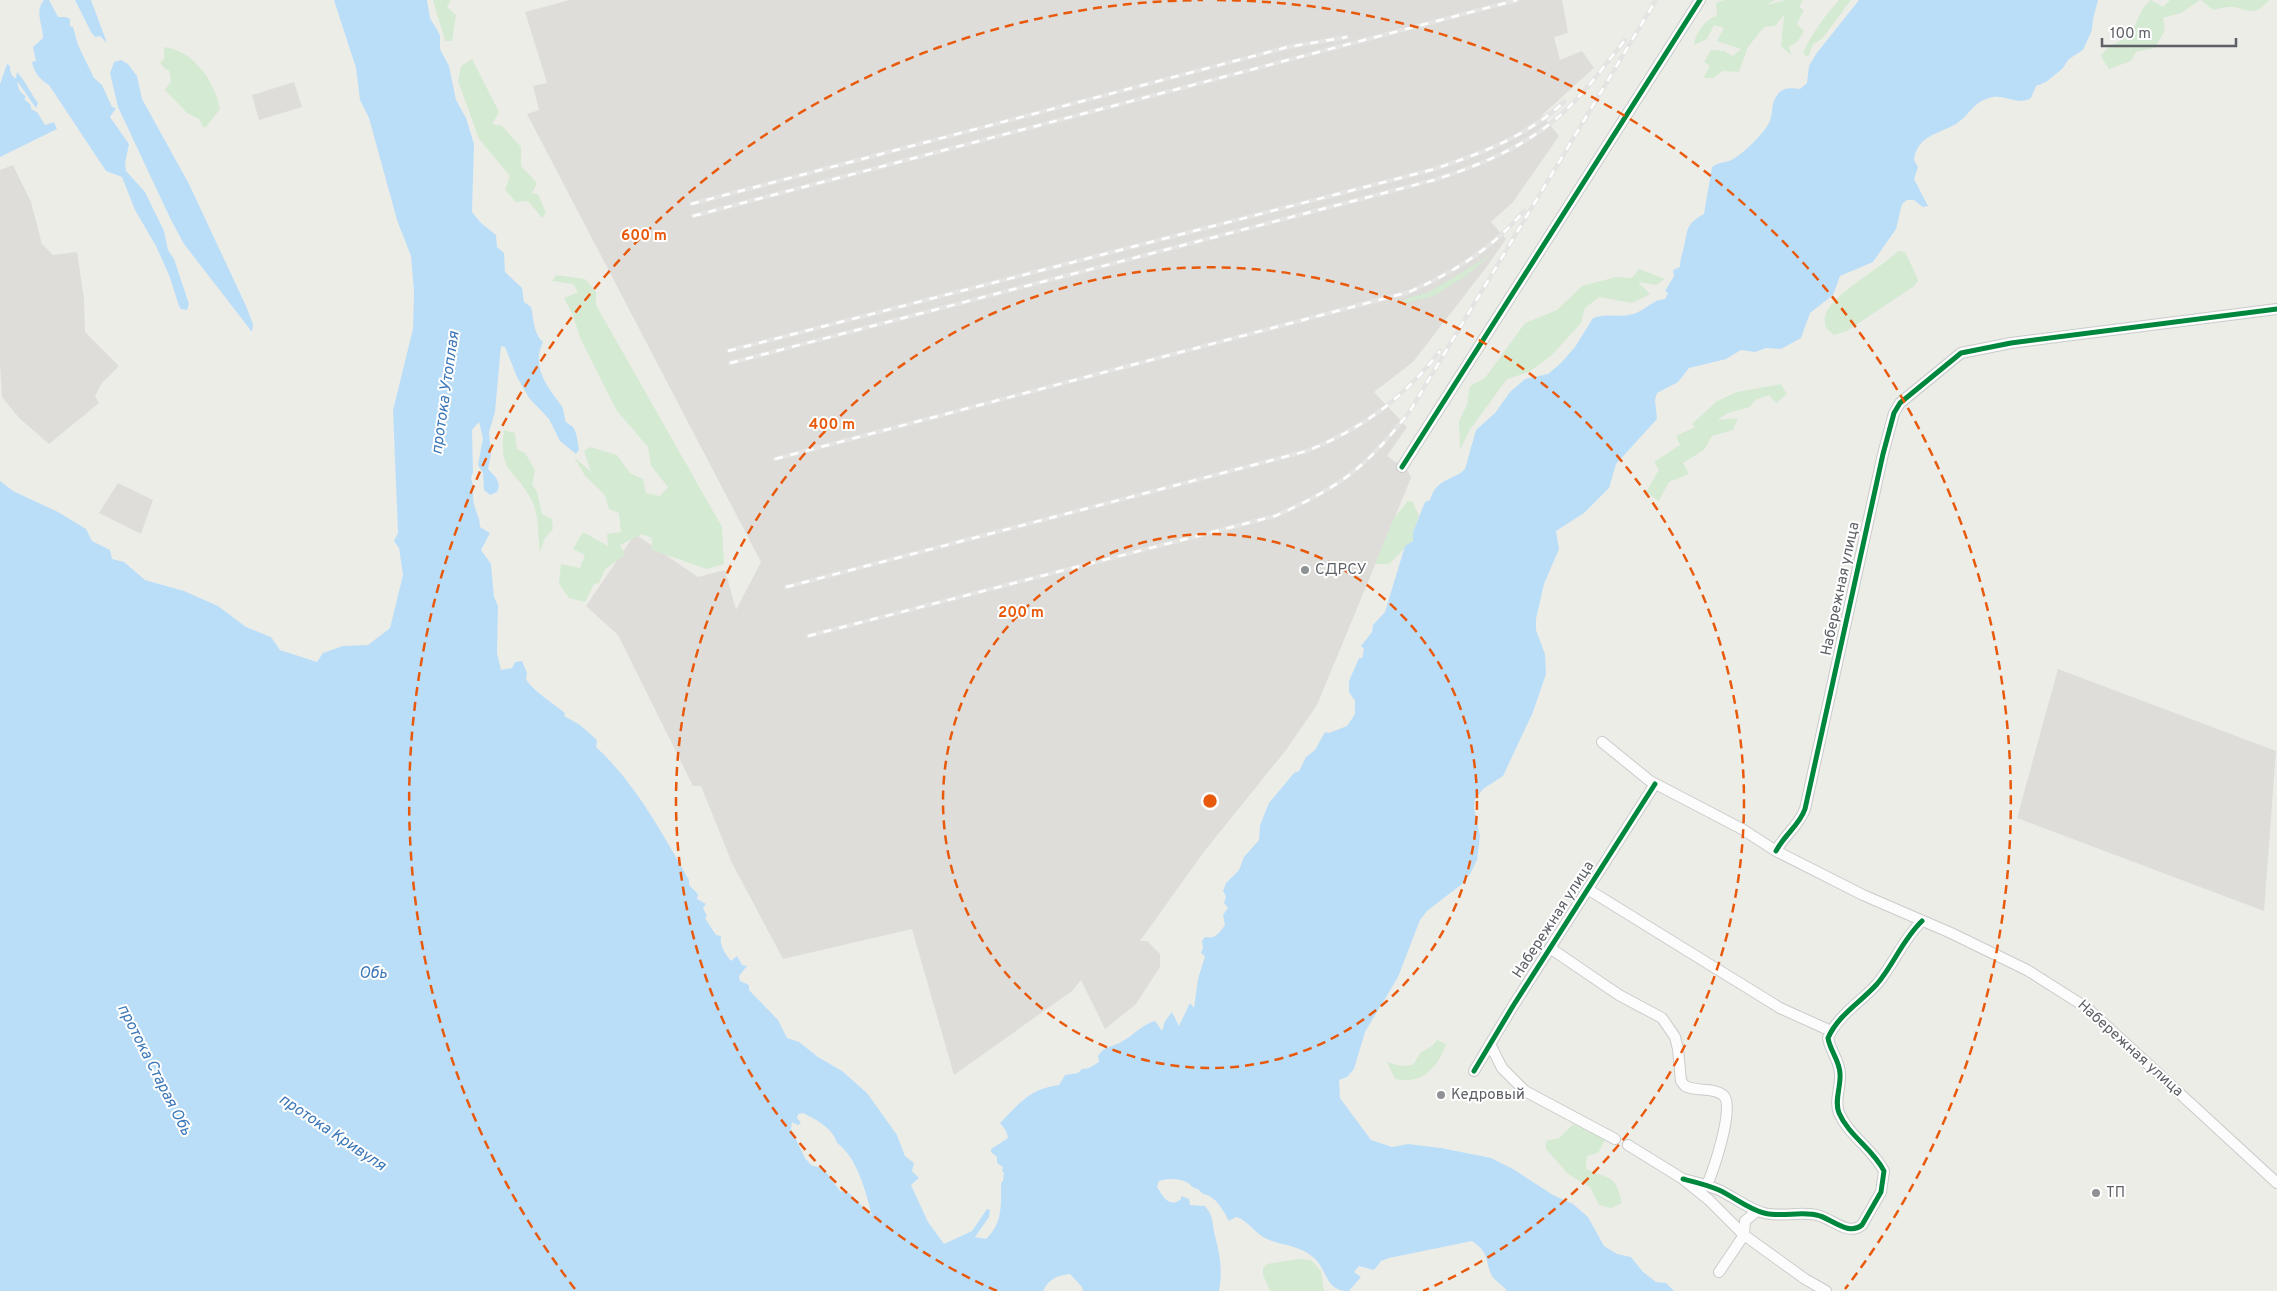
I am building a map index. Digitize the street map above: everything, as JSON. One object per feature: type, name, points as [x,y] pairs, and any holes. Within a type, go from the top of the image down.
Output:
[{"type":"street","points":[[1402,467],[1700,0]]},
{"type":"street","name":"Набережная улица","points":[[1776,851],[1782,839],[1801,820],[1805,809],[1894,414],[1906,397],[1961,353],[2011,343],[2277,309]]},
{"type":"street","name":"Набережная улица","points":[[1602,742],[1655,784],[1742,829],[1776,851],[1863,895],[2027,970],[2087,1008],[2277,1183]]},
{"type":"street","name":"Набережная улица","points":[[1474,1071],[1655,784]]},
{"type":"street","name":"Набережная улица","points":[[1589,890],[1780,1008],[1831,1031]]},
{"type":"street","points":[[1683,1179],[1708,1186],[1757,1211],[1776,1216],[1809,1214],[1820,1216],[1851,1230],[1858,1229],[1881,1192],[1885,1178],[1881,1164],[1858,1141],[1838,1111],[1839,1064],[1828,1038],[1831,1031],[1860,999],[1876,986],[1904,942],[1922,921]]},
{"type":"street","points":[[1550,948],[1619,995],[1662,1018],[1675,1037],[1681,1081],[1685,1086],[1719,1092],[1726,1098],[1728,1106],[1725,1126],[1708,1186]]},
{"type":"street","points":[[1490,1044],[1502,1068],[1525,1091],[1615,1139]]},
{"type":"street","points":[[1628,1145],[1683,1179],[1709,1200],[1744,1236],[1826,1291]]},
{"type":"street","points":[[1719,1272],[1744,1236],[1745,1221],[1757,1211]]},
{"type":"shaded area","points":[[570,0],[1562,0],[1568,33],[1554,37],[1560,60],[1582,51],[1594,68],[1542,115],[1559,136],[1513,202],[1491,222],[1506,239],[1413,362],[1374,392],[1407,427],[1387,456],[1408,471],[1411,478],[1317,705],[1286,750],[1203,853],[1140,941],[1147,941],[1160,954],[1160,967],[1136,1004],[1105,1029],[1081,980],[1072,991],[954,1075],[912,929],[783,959],[732,863],[701,786],[693,786],[618,635],[586,606],[635,534],[698,577],[725,570],[736,610],[761,562],[527,114],[539,110],[533,86],[547,83],[525,12]]},
{"type":"shaded area","points":[[294,82],[302,107],[259,120],[252,95]]},
{"type":"shaded area","points":[[13,165],[31,202],[42,244],[53,255],[77,252],[84,299],[85,332],[119,366],[102,383],[95,396],[99,403],[49,444],[19,418],[2,397],[0,364],[0,170]]},
{"type":"shaded area","points":[[118,483],[153,500],[141,534],[99,513]]},
{"type":"shaded area","points":[[2058,669],[2276,751],[2264,911],[2017,818]]},
{"type":"green space","points":[[433,0],[451,0],[447,7],[456,15],[452,41],[445,41]]},
{"type":"green space","points":[[1724,0],[1775,0],[1766,5],[1786,0],[1803,0],[1799,7],[1804,10],[1797,24],[1804,31],[1797,42],[1789,47],[1791,55],[1781,46],[1784,15],[1775,26],[1764,27],[1748,47],[1739,72],[1723,71],[1713,78],[1703,78],[1710,66],[1704,62],[1711,50],[1724,51],[1733,56],[1741,49],[1717,41],[1724,28],[1714,25],[1707,39],[1694,45],[1701,28],[1713,17],[1717,16],[1716,3]]},
{"type":"green space","points":[[1839,0],[1851,0],[1822,39],[1813,44],[1808,57],[1803,53],[1810,39]]},
{"type":"green space","points":[[2151,0],[2163,7],[2170,0],[2200,0],[2181,13],[2163,18],[2165,30],[2155,48],[2136,52],[2131,61],[2109,69],[2101,56],[2108,48],[2132,31],[2141,11]]},
{"type":"green space","points":[[2201,0],[2269,0],[2260,9],[2252,11],[2231,7],[2213,10]]},
{"type":"green space","points":[[164,47],[175,49],[184,54],[208,78],[220,109],[206,127],[203,127],[199,119],[187,113],[165,90],[171,81],[169,70],[165,69],[160,63],[164,59]]},
{"type":"green space","points":[[472,59],[499,112],[492,124],[502,126],[521,147],[521,166],[537,183],[532,193],[538,194],[546,213],[542,218],[528,201],[516,202],[505,190],[510,176],[479,139],[458,81],[461,66]]},
{"type":"green space","points":[[1898,251],[1905,252],[1918,281],[1913,287],[1847,331],[1834,335],[1825,325],[1828,309],[1845,291]]},
{"type":"green space","points":[[1491,255],[1466,276],[1434,296],[1401,304],[1406,299],[1429,292]]},
{"type":"green space","points":[[1639,269],[1665,279],[1656,285],[1638,282],[1650,294],[1632,303],[1599,297],[1585,308],[1581,323],[1552,355],[1529,372],[1507,379],[1469,431],[1460,450],[1459,421],[1467,405],[1470,386],[1485,378],[1525,323],[1557,310],[1582,286],[1616,277],[1632,278]]},
{"type":"green space","points":[[556,275],[585,279],[596,292],[596,305],[722,527],[724,564],[707,569],[652,550],[652,538],[642,534],[620,545],[625,555],[605,569],[599,583],[594,584],[585,602],[569,598],[559,584],[561,564],[580,568],[585,555],[573,549],[583,532],[608,546],[607,534],[621,532],[619,513],[609,509],[605,495],[585,476],[574,457],[591,472],[584,451],[590,447],[617,455],[630,473],[643,479],[646,493],[660,496],[668,487],[651,466],[648,447],[617,411],[581,340],[572,313],[564,298],[578,292],[573,284],[552,281]]},
{"type":"green space","points":[[1781,384],[1787,394],[1776,403],[1769,395],[1755,400],[1750,407],[1728,413],[1717,420],[1738,418],[1733,430],[1712,436],[1704,450],[1683,463],[1689,474],[1669,482],[1659,501],[1646,492],[1659,470],[1654,462],[1680,445],[1676,436],[1695,427],[1692,424],[1717,401],[1737,392]]},
{"type":"green space","points":[[504,430],[515,433],[517,449],[525,453],[535,470],[532,485],[537,491],[542,514],[552,519],[553,529],[545,538],[540,552],[534,505],[525,489],[505,463],[503,455]]},
{"type":"green space","points":[[1408,501],[1413,502],[1419,516],[1413,532],[1413,541],[1389,564],[1375,564],[1394,518]]},
{"type":"green space","points":[[1437,1040],[1446,1044],[1443,1053],[1428,1073],[1413,1079],[1395,1079],[1387,1062],[1401,1066],[1413,1065],[1420,1053],[1432,1046]]},
{"type":"green space","points":[[1573,1124],[1605,1140],[1598,1153],[1587,1156],[1586,1169],[1614,1182],[1622,1203],[1611,1208],[1599,1205],[1590,1187],[1568,1174],[1546,1149],[1546,1141],[1559,1138]]},
{"type":"green space","points":[[1299,1259],[1311,1260],[1321,1271],[1324,1291],[1270,1291],[1263,1275],[1263,1268],[1267,1264]]},
{"type":"water","points":[[44,0],[49,0],[58,17],[70,19],[70,26],[73,27],[78,45],[94,78],[102,85],[112,107],[116,108],[110,117],[129,144],[125,163],[126,171],[145,192],[164,231],[168,250],[174,259],[189,304],[187,310],[181,309],[179,306],[169,275],[156,246],[135,210],[122,177],[106,171],[49,85],[40,78],[34,69],[32,62],[36,61],[33,47],[43,38],[39,13]]},
{"type":"water","points":[[75,0],[91,0],[107,43],[100,36],[95,37],[91,32]]},
{"type":"water","name":"Обь","points":[[334,0],[427,0],[430,18],[440,35],[440,49],[449,66],[456,100],[466,118],[474,144],[472,212],[481,223],[496,235],[497,247],[504,253],[505,272],[522,288],[524,302],[531,307],[536,330],[543,342],[539,360],[542,376],[562,407],[567,423],[573,427],[576,435],[579,450],[576,454],[560,441],[549,419],[529,398],[517,377],[505,347],[501,346],[495,412],[489,432],[491,454],[488,469],[498,482],[497,492],[490,495],[484,490],[483,473],[478,465],[483,438],[479,422],[472,430],[473,472],[471,478],[474,504],[480,527],[490,533],[481,550],[491,564],[494,597],[498,606],[497,653],[501,670],[512,668],[515,662],[522,661],[527,673],[526,679],[533,688],[565,713],[564,716],[580,725],[597,740],[596,747],[624,777],[658,827],[689,880],[689,885],[698,894],[697,899],[706,904],[703,908],[707,916],[705,918],[716,935],[721,936],[722,946],[727,956],[731,961],[737,956],[742,965],[747,966],[739,976],[740,981],[749,985],[749,990],[778,1020],[787,1038],[799,1042],[818,1057],[842,1071],[867,1093],[897,1135],[905,1156],[914,1163],[912,1171],[919,1178],[911,1185],[928,1222],[944,1244],[972,1231],[987,1209],[990,1210],[989,1217],[975,1237],[986,1239],[996,1226],[1000,1213],[1001,1183],[1004,1173],[1002,1171],[1003,1167],[997,1163],[997,1157],[991,1152],[991,1149],[1008,1138],[1006,1131],[1000,1123],[1020,1103],[1040,1090],[1059,1085],[1065,1075],[1078,1073],[1082,1069],[1089,1068],[1099,1062],[1098,1056],[1103,1050],[1118,1044],[1150,1023],[1155,1021],[1162,1031],[1165,1021],[1172,1012],[1179,1026],[1190,1003],[1194,1008],[1198,979],[1205,956],[1201,953],[1203,948],[1202,941],[1205,937],[1217,935],[1225,925],[1223,915],[1228,908],[1224,903],[1226,896],[1223,891],[1226,883],[1239,870],[1244,857],[1259,840],[1260,825],[1269,803],[1294,773],[1299,771],[1306,757],[1315,750],[1325,732],[1329,733],[1347,726],[1355,714],[1355,701],[1349,692],[1349,681],[1359,658],[1362,658],[1364,649],[1361,646],[1372,632],[1373,625],[1385,612],[1405,546],[1413,541],[1413,532],[1425,502],[1430,500],[1437,487],[1465,469],[1476,430],[1495,413],[1510,392],[1525,379],[1548,374],[1561,363],[1575,347],[1593,318],[1633,314],[1656,301],[1665,299],[1668,293],[1665,291],[1674,276],[1673,270],[1680,267],[1687,231],[1694,221],[1704,214],[1712,167],[1731,160],[1758,138],[1769,123],[1774,101],[1782,90],[1800,89],[1807,83],[1809,66],[1816,54],[1859,0],[2098,0],[2092,30],[2083,50],[2069,59],[2062,69],[2046,82],[2036,86],[2031,98],[2017,101],[1993,97],[1981,101],[1956,124],[1929,137],[1919,146],[1914,160],[1918,167],[1914,179],[1928,206],[1923,207],[1914,200],[1907,200],[1902,204],[1896,229],[1873,262],[1840,276],[1833,295],[1810,313],[1801,338],[1781,349],[1766,348],[1755,352],[1741,350],[1726,359],[1689,368],[1678,382],[1657,393],[1655,400],[1657,419],[1616,464],[1609,488],[1584,513],[1556,531],[1559,549],[1544,584],[1536,619],[1536,630],[1545,654],[1546,674],[1533,712],[1503,776],[1483,789],[1475,799],[1474,808],[1480,836],[1477,860],[1462,884],[1427,911],[1420,920],[1398,977],[1365,1032],[1354,1069],[1347,1077],[1339,1080],[1340,1098],[1371,1140],[1392,1147],[1408,1144],[1441,1148],[1491,1158],[1513,1169],[1553,1195],[1573,1204],[1588,1217],[1604,1246],[1617,1254],[1631,1257],[1643,1272],[1656,1282],[1666,1283],[1674,1291],[1507,1291],[1492,1276],[1482,1249],[1472,1241],[1389,1258],[1381,1261],[1374,1270],[1359,1266],[1354,1272],[1361,1277],[1349,1291],[1341,1290],[1331,1284],[1318,1262],[1308,1253],[1267,1239],[1236,1217],[1229,1221],[1219,1204],[1208,1195],[1203,1194],[1185,1181],[1170,1179],[1159,1181],[1157,1187],[1167,1200],[1173,1203],[1177,1202],[1181,1199],[1181,1196],[1189,1199],[1190,1205],[1205,1206],[1210,1213],[1220,1263],[1219,1291],[1083,1291],[1082,1287],[1070,1274],[1054,1279],[1043,1291],[0,1291],[0,481],[13,491],[58,512],[86,529],[92,541],[110,550],[112,559],[124,562],[145,580],[184,591],[218,606],[246,627],[271,637],[280,650],[317,662],[323,653],[343,646],[368,645],[390,628],[403,575],[399,548],[394,541],[398,533],[393,410],[413,329],[414,292],[411,256],[397,220],[369,118],[360,100],[356,68]],"holes":[[[803,1113],[828,1128],[837,1143],[850,1157],[860,1176],[872,1216],[849,1193],[840,1191],[824,1169],[811,1165],[805,1158],[791,1129],[792,1122],[798,1125],[801,1123],[797,1118],[798,1114]]]},
{"type":"water","points":[[121,60],[128,64],[137,76],[142,99],[189,184],[246,306],[253,324],[252,332],[184,244],[171,220],[118,107],[110,73],[114,62]]},
{"type":"water","points":[[7,64],[16,78],[17,72],[38,103],[36,108],[17,81],[19,90],[26,97],[24,99],[31,105],[31,109],[37,112],[45,125],[54,122],[57,129],[0,157],[0,84]]},
{"type":"railway","points":[[693,216],[1517,0]]},
{"type":"railway","points":[[808,636],[1275,516],[1298,506],[1335,485],[1350,474],[1365,462],[1410,411],[1656,0]]},
{"type":"railway","points":[[691,204],[1288,47],[1347,37]]},
{"type":"railway","points":[[730,363],[1450,175],[1499,155],[1543,129],[1576,100],[1625,40]]},
{"type":"railway","points":[[728,351],[1431,170],[1485,151],[1518,135],[1564,102]]},
{"type":"railway","points":[[775,459],[1409,292],[1457,268],[1499,237],[1524,211]]},
{"type":"railway","points":[[786,587],[1307,451],[1346,432],[1381,410],[1411,384],[1440,351]]},
{"type":"cycle path","points":[[1402,467],[1700,0]]},
{"type":"cycle path","points":[[1776,851],[1805,809],[1883,454],[1894,413],[1900,403],[1961,353],[2011,343],[2277,309]]},
{"type":"cycle path","points":[[1474,1071],[1513,1006],[1655,784]]},
{"type":"cycle path","points":[[1683,1179],[1715,1188],[1752,1209],[1764,1213],[1778,1215],[1813,1214],[1852,1229],[1862,1225],[1881,1192],[1884,1171],[1874,1156],[1849,1129],[1839,1113],[1837,1104],[1840,1069],[1828,1038],[1838,1022],[1877,984],[1909,936],[1922,921]]},
{"type":"place","name":"СДРСУ","points":[[1305,570]]},
{"type":"place","name":"Кедровый","points":[[1441,1095]]},
{"type":"place","name":"ТП","points":[[2096,1193]]},
{"type":"water label","name":"протока Утоплая","points":[[446,393]]},
{"type":"water label","name":"протока Старая Обь","points":[[154,1070]]},
{"type":"water label","name":"протока Кривуля","points":[[332,1133]]}]
